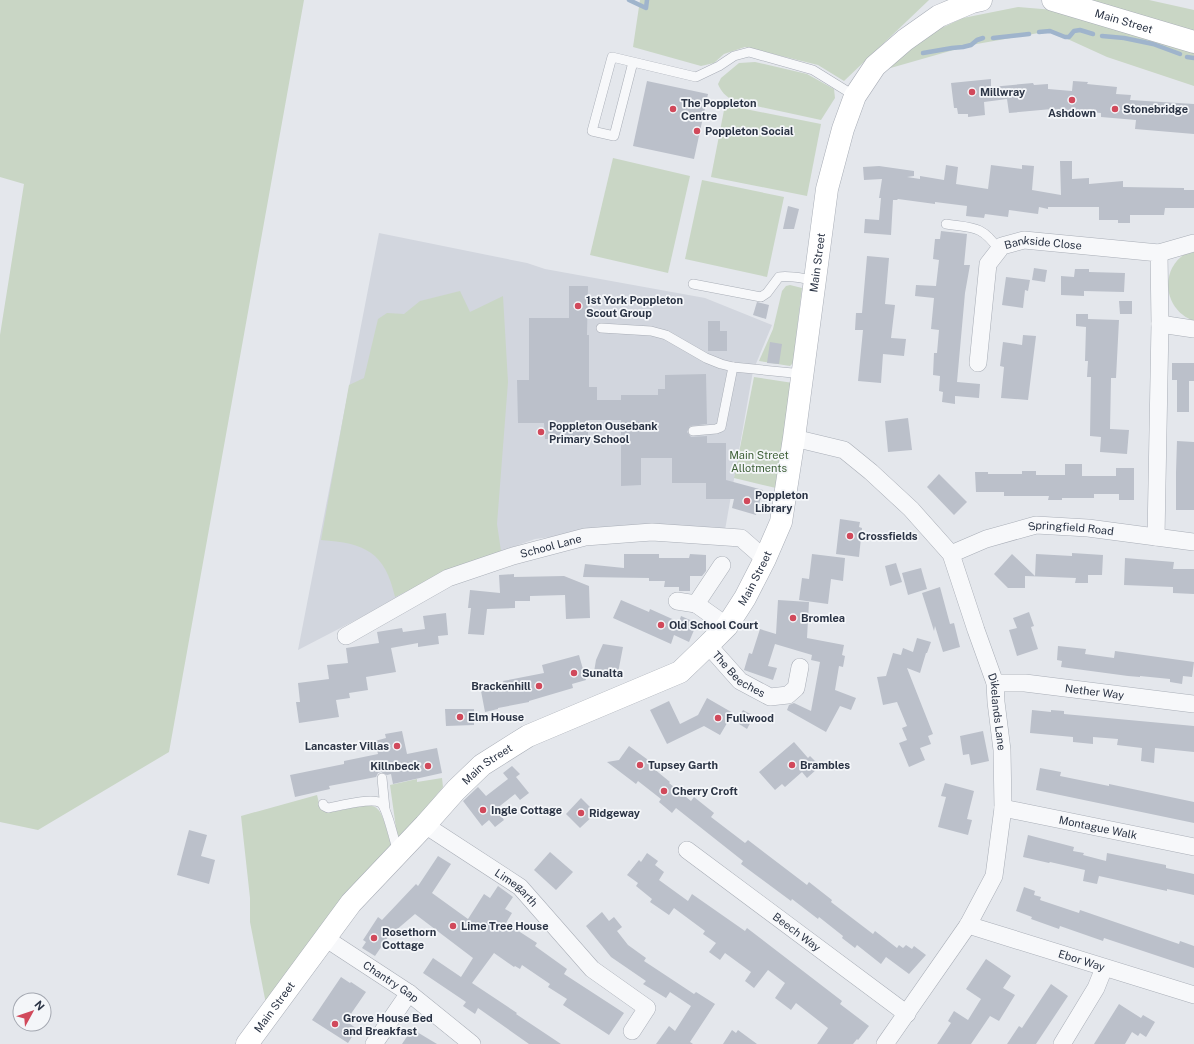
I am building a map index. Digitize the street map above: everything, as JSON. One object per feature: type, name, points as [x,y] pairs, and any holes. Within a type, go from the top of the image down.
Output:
[{"type":"street","name":"Main Street","points":[[247,1044],[351,903],[425,826],[456,790],[482,765],[528,736],[680,672],[727,626],[745,598],[765,559],[781,522],[803,374],[827,189],[842,129],[855,96],[875,66],[945,8],[982,0]]},
{"type":"street","name":"Main Street","points":[[1054,0],[1194,42]]},
{"type":"street","name":"Bankside Close","points":[[978,363],[988,264],[1002,246],[1024,240],[1159,253],[1194,243]]},
{"type":"street","points":[[1156,537],[1160,324],[1159,253]]},
{"type":"street","points":[[1160,324],[1194,329]]},
{"type":"street","name":"Dikelands Lane","points":[[794,438],[844,450],[871,472],[910,509],[951,554],[995,683],[1002,750],[1003,808],[994,876],[968,925],[885,1044]]},
{"type":"street","name":"Springfield Road","points":[[951,554],[986,539],[1036,525],[1088,528],[1194,542]]},
{"type":"street","name":"School Lane","points":[[346,636],[448,578],[514,556],[585,537],[652,532],[740,538],[765,559]]},
{"type":"street","points":[[696,604],[722,565]]},
{"type":"street","points":[[677,601],[696,604],[727,626]]},
{"type":"street","name":"The Beeches","points":[[708,645],[740,681],[770,697],[788,695],[796,688],[800,667]]},
{"type":"street","name":"Nether Way","points":[[995,683],[1025,683],[1194,704]]},
{"type":"street","name":"Montague Walk","points":[[1003,808],[1194,847]]},
{"type":"street","name":"Limegarth","points":[[425,826],[520,887],[592,969],[648,1008],[632,1030]]},
{"type":"street","name":"Beech Way","points":[[687,850],[907,1014]]},
{"type":"street","name":"Ebor Way","points":[[968,925],[1194,996]]},
{"type":"street","name":"Chantry Gap","points":[[325,938],[409,993],[472,1044]]},
{"type":"street","points":[[1062,1044],[1096,988],[1104,968]]},
{"type":"street","points":[[374,1044],[409,993]]},
{"type":"lane","points":[[633,62],[614,136],[592,131],[612,57],[633,62],[696,77],[734,56],[749,52],[813,70],[855,96]]},
{"type":"lane","points":[[946,224],[981,230],[992,240],[999,250]]},
{"type":"lane","points":[[694,284],[761,297],[768,293],[779,277],[786,275],[794,278],[815,280]]},
{"type":"lane","points":[[601,328],[651,331],[666,335],[706,358],[733,367],[803,374]]},
{"type":"lane","points":[[693,431],[716,429],[721,427],[733,367]]},
{"type":"lane","points":[[382,778],[385,809],[398,854]]},
{"type":"lane","points":[[323,804],[328,808],[370,801],[380,803],[385,809]]},
{"type":"shaded area","name":"Poppleton Ousebank Primary School","points":[[379,233],[527,263],[545,269],[705,298],[772,325],[753,371],[725,530],[629,527],[535,539],[458,567],[298,650]]},
{"type":"green space","points":[[0,0],[304,0],[169,752],[38,830],[0,822],[0,335],[24,184],[0,177]]},
{"type":"green space","points":[[640,0],[929,0],[844,81],[818,65],[745,47],[724,54],[714,63],[701,66],[633,47]]},
{"type":"green space","points":[[1086,0],[1149,0],[1194,10],[1194,32]]},
{"type":"green space","points":[[1018,7],[1066,11],[1194,47],[1194,86],[1107,57],[1050,31],[971,45],[887,69],[920,38],[963,18]]},
{"type":"green space","points":[[755,62],[807,74],[834,89],[835,98],[821,120],[733,101],[726,96],[718,84],[721,78],[739,63]]},
{"type":"green space","points":[[725,105],[821,124],[807,196],[711,177]]},
{"type":"green space","points":[[613,158],[690,176],[668,273],[590,255]]},
{"type":"green space","points":[[702,180],[784,197],[767,277],[685,259]]},
{"type":"green space","points":[[1194,250],[1194,321],[1183,315],[1175,306],[1170,296],[1168,285],[1174,264],[1183,256]]},
{"type":"green space","points":[[790,285],[802,288],[793,363],[790,366],[759,361],[773,329],[782,291],[786,286]]},
{"type":"green space","points":[[460,291],[470,312],[503,296],[508,382],[497,524],[501,551],[458,567],[395,597],[391,582],[385,570],[379,560],[371,553],[361,547],[350,544],[321,540],[349,385],[364,378],[378,319],[387,313],[404,314],[420,301]]},
{"type":"green space","name":"Main Street Allotments","points":[[754,377],[793,383],[776,488],[734,478]]},
{"type":"green space","points":[[442,778],[443,787],[404,835],[400,837],[397,835],[390,785],[417,779],[417,782]]},
{"type":"green space","points":[[317,795],[319,803],[332,812],[359,806],[374,807],[379,811],[383,818],[391,845],[266,1004],[250,922],[250,898],[241,816]]},
{"type":"building","points":[[991,79],[991,87],[1033,83],[1034,85],[1048,84],[1048,89],[1072,91],[1073,81],[1088,82],[1087,84],[1117,87],[1116,94],[1131,95],[1130,100],[1194,104],[1194,134],[1135,129],[1136,120],[1101,117],[1101,113],[1052,109],[1009,113],[1007,99],[984,102],[985,115],[968,117],[968,114],[958,114],[957,108],[954,108],[951,83]]},
{"type":"building","name":"The Poppleton Centre","points":[[647,81],[708,94],[694,159],[633,146]]},
{"type":"building","points":[[1060,161],[1072,161],[1072,179],[1089,178],[1089,184],[1123,181],[1123,187],[1184,188],[1184,190],[1194,190],[1194,208],[1165,208],[1164,215],[1130,215],[1130,223],[1118,223],[1118,220],[1099,220],[1099,207],[1048,207],[1048,209],[1039,207],[1038,214],[1009,210],[1008,217],[985,214],[984,218],[966,216],[967,206],[935,202],[935,204],[898,199],[893,200],[891,235],[864,233],[865,219],[879,220],[881,198],[879,198],[882,179],[864,180],[863,167],[879,166],[914,171],[914,176],[907,177],[920,179],[920,176],[944,180],[946,165],[958,167],[956,184],[988,189],[991,165],[1022,169],[1022,165],[1034,166],[1032,190],[1061,195]]},
{"type":"building","points":[[788,206],[799,209],[794,229],[783,229]]},
{"type":"building","points":[[941,231],[967,234],[964,265],[970,265],[965,293],[957,382],[980,384],[979,398],[955,396],[955,404],[942,402],[943,392],[939,391],[940,376],[933,375],[934,353],[937,353],[939,330],[931,329],[934,298],[915,296],[916,285],[936,286],[939,260],[933,259],[935,239],[940,239]]},
{"type":"building","points":[[867,256],[889,258],[885,304],[895,305],[891,338],[906,339],[904,356],[883,354],[881,383],[858,381],[863,330],[855,330],[856,313],[862,313]]},
{"type":"building","points":[[1034,268],[1047,270],[1045,282],[1032,280]]},
{"type":"building","points":[[1075,269],[1089,269],[1089,272],[1125,273],[1124,292],[1084,291],[1084,296],[1061,295],[1061,276],[1074,277]]},
{"type":"building","points":[[1006,277],[1030,280],[1028,291],[1025,290],[1023,308],[1002,305]]},
{"type":"building","points":[[569,286],[588,286],[587,335],[589,335],[589,387],[597,387],[597,400],[621,400],[621,395],[658,395],[658,389],[665,389],[665,375],[706,374],[707,424],[690,426],[687,432],[691,437],[707,436],[707,443],[726,443],[726,480],[763,490],[756,515],[732,508],[734,499],[706,499],[706,483],[672,483],[672,458],[641,458],[641,485],[621,486],[621,420],[588,420],[588,439],[545,439],[544,423],[518,423],[517,380],[529,380],[529,318],[569,318]]},
{"type":"building","points":[[1119,301],[1132,301],[1132,314],[1120,314]]},
{"type":"building","points":[[757,302],[769,305],[766,319],[753,315]]},
{"type":"building","points":[[1076,314],[1088,314],[1088,319],[1119,320],[1116,378],[1111,378],[1110,429],[1129,430],[1127,454],[1100,452],[1101,437],[1090,436],[1091,377],[1087,377],[1088,361],[1085,361],[1086,327],[1076,326]]},
{"type":"building","points":[[708,321],[720,321],[720,331],[727,331],[727,351],[708,351]]},
{"type":"building","points":[[1023,335],[1036,336],[1028,400],[1001,398],[1004,367],[1000,366],[1003,342],[1022,345]]},
{"type":"building","points":[[770,342],[782,344],[779,364],[767,363]]},
{"type":"building","points":[[1172,363],[1194,363],[1194,381],[1189,381],[1189,412],[1177,412],[1177,380],[1172,380]]},
{"type":"building","points":[[908,418],[912,450],[888,452],[885,421]]},
{"type":"building","points":[[1177,441],[1194,442],[1194,510],[1176,510]]},
{"type":"building","points":[[1065,464],[1082,464],[1082,476],[1116,476],[1116,468],[1134,468],[1134,500],[1119,500],[1119,494],[1094,494],[1094,498],[1062,498],[1062,500],[1048,500],[1049,496],[1004,496],[1004,492],[976,492],[975,472],[988,472],[988,474],[1022,474],[1022,471],[1036,471],[1036,475],[1065,475]]},
{"type":"building","points":[[939,474],[967,502],[954,515],[927,487]]},
{"type":"building","name":"Crossfields","points":[[840,519],[860,522],[859,527],[862,528],[859,557],[836,554]]},
{"type":"building","points":[[1072,553],[1103,555],[1102,575],[1088,575],[1088,583],[1075,583],[1076,578],[1025,576],[1025,588],[1008,588],[994,574],[1012,554],[1035,576],[1036,554],[1072,556]]},
{"type":"building","points":[[624,554],[659,554],[659,558],[689,558],[690,554],[706,555],[706,571],[702,576],[690,576],[690,591],[679,591],[679,587],[664,587],[665,581],[649,581],[649,578],[583,577],[585,564],[624,568]]},
{"type":"building","points":[[812,554],[845,558],[843,581],[831,579],[828,604],[799,600],[802,578],[809,579]]},
{"type":"building","points":[[1125,558],[1174,562],[1173,569],[1194,569],[1194,594],[1173,593],[1173,587],[1124,585]]},
{"type":"building","points":[[896,563],[902,582],[890,586],[885,566]]},
{"type":"building","points":[[921,568],[927,589],[908,595],[902,573]]},
{"type":"building","points":[[514,574],[514,577],[564,576],[589,586],[590,618],[566,619],[565,595],[530,596],[530,601],[515,601],[515,608],[487,609],[484,635],[468,634],[471,608],[468,608],[470,590],[500,593],[499,575]]},
{"type":"building","points":[[940,587],[950,624],[954,623],[960,647],[943,652],[935,626],[934,631],[922,593]]},
{"type":"building","name":"Old School Court","points":[[621,600],[649,612],[650,609],[679,622],[681,616],[697,623],[689,642],[674,635],[671,644],[613,618]]},
{"type":"building","points":[[778,600],[809,602],[807,638],[844,645],[842,655],[845,656],[843,667],[839,666],[835,690],[856,698],[851,710],[840,706],[826,732],[787,710],[789,705],[794,703],[811,711],[820,662],[811,660],[812,655],[775,644],[768,666],[777,668],[773,680],[744,670],[749,653],[752,654],[760,629],[776,634]]},
{"type":"building","points":[[1029,612],[1034,626],[1031,627],[1038,649],[1017,656],[1009,630],[1017,628],[1013,618]]},
{"type":"building","points":[[446,613],[448,635],[438,636],[439,644],[418,647],[418,643],[391,648],[396,672],[366,677],[368,690],[349,693],[350,698],[336,700],[339,717],[299,723],[296,702],[300,702],[298,683],[329,679],[327,665],[348,663],[346,648],[379,643],[377,632],[402,628],[403,632],[425,629],[423,616]]},
{"type":"building","points":[[917,638],[931,642],[920,673],[907,668],[933,734],[928,736],[931,744],[920,748],[925,760],[909,767],[899,743],[907,740],[902,728],[907,726],[897,702],[883,705],[877,677],[886,676],[893,653],[901,655],[903,648],[913,652]]},
{"type":"building","points":[[603,644],[623,647],[617,678],[602,675],[593,678],[596,660]]},
{"type":"building","points":[[1058,646],[1086,649],[1085,654],[1114,658],[1115,651],[1194,662],[1192,677],[1183,676],[1182,684],[1170,682],[1170,679],[1128,676],[1061,667],[1062,661],[1057,660]]},
{"type":"building","points":[[579,655],[586,680],[572,684],[573,688],[529,702],[485,712],[481,691],[505,686],[503,681],[544,673],[542,665]]},
{"type":"building","points":[[707,698],[733,713],[720,735],[704,726],[667,744],[650,710],[669,701],[680,724],[698,715]]},
{"type":"building","name":"Elm House","points":[[445,709],[474,709],[474,725],[446,726]]},
{"type":"building","points":[[743,710],[754,716],[747,729],[736,722]]},
{"type":"building","points":[[1032,710],[1051,712],[1051,710],[1064,711],[1064,714],[1194,726],[1194,752],[1155,748],[1154,763],[1141,761],[1142,748],[1117,745],[1118,739],[1093,737],[1093,744],[1073,742],[1073,737],[1030,733]]},
{"type":"building","points":[[402,731],[407,754],[437,748],[442,773],[393,784],[391,774],[387,775],[381,772],[378,773],[376,777],[329,786],[330,789],[295,797],[290,775],[344,764],[344,761],[378,754],[375,741],[386,738],[385,734]]},
{"type":"building","points":[[983,731],[989,761],[971,765],[969,754],[963,755],[960,736]]},
{"type":"building","name":"Brambles","points":[[794,742],[808,758],[810,756],[818,764],[815,766],[817,769],[807,778],[802,772],[785,787],[782,784],[775,790],[759,772]]},
{"type":"building","points":[[629,746],[655,765],[653,768],[691,801],[694,797],[714,813],[711,817],[745,843],[748,840],[807,885],[809,882],[832,900],[831,902],[873,934],[875,931],[897,948],[899,945],[903,948],[906,945],[912,949],[914,946],[926,955],[909,974],[886,957],[881,964],[857,945],[855,948],[842,938],[843,936],[819,917],[818,919],[792,899],[791,901],[741,864],[743,861],[676,808],[672,813],[659,802],[661,799],[638,781],[636,784],[607,762],[619,760]]},
{"type":"building","points":[[512,766],[520,774],[516,777],[529,793],[520,800],[515,794],[496,809],[504,820],[495,827],[489,820],[482,826],[463,801],[478,787],[486,796],[508,779],[503,773]]},
{"type":"building","points":[[1040,768],[1061,772],[1060,776],[1109,786],[1109,784],[1194,802],[1194,823],[1036,790]]},
{"type":"building","points":[[945,783],[974,791],[967,819],[972,820],[968,835],[938,827],[946,797],[941,796]]},
{"type":"building","name":"Ridgeway","points":[[581,798],[596,813],[580,828],[566,814]]},
{"type":"building","points":[[189,830],[207,835],[201,856],[215,860],[209,884],[177,875]]},
{"type":"building","points":[[1028,835],[1074,847],[1073,851],[1084,853],[1083,855],[1106,861],[1107,853],[1166,865],[1166,868],[1194,874],[1194,895],[1167,889],[1167,891],[1099,876],[1097,884],[1083,881],[1085,870],[1023,857]]},
{"type":"building","points":[[550,852],[573,872],[556,890],[534,870]]},
{"type":"building","points":[[647,853],[658,861],[655,865],[664,872],[659,880],[688,901],[692,894],[745,931],[747,928],[842,1001],[840,1004],[869,1026],[858,1040],[857,1039],[853,1044],[817,1044],[828,1028],[796,1003],[791,1010],[775,998],[785,983],[768,970],[754,988],[745,981],[751,972],[725,953],[720,960],[709,952],[716,943],[703,934],[705,931],[674,908],[669,915],[650,902],[652,899],[636,886],[638,883],[627,875],[639,860],[641,862]]},
{"type":"building","points":[[438,856],[451,864],[432,893],[468,919],[484,894],[490,898],[498,886],[513,897],[505,909],[512,913],[506,923],[537,943],[535,946],[567,969],[564,974],[624,1013],[609,1035],[563,1005],[567,999],[548,987],[550,984],[522,965],[520,969],[515,966],[514,967],[494,953],[472,983],[561,1044],[529,1044],[478,1008],[475,1014],[463,1006],[466,1002],[423,973],[433,958],[461,977],[473,958],[415,914],[388,937],[375,956],[362,948],[366,942],[363,940],[378,917],[382,920],[416,884],[418,886]]},
{"type":"building","points":[[1024,887],[1035,891],[1034,895],[1041,897],[1040,900],[1079,913],[1080,910],[1179,944],[1180,941],[1194,946],[1194,968],[1104,938],[1103,941],[1060,926],[1059,929],[1031,919],[1032,917],[1016,911]]},
{"type":"building","points":[[602,912],[609,921],[614,917],[622,927],[617,931],[628,945],[646,958],[644,961],[694,994],[696,992],[715,1004],[690,1042],[693,1044],[656,1044],[669,1026],[675,1031],[691,1006],[670,992],[666,998],[643,984],[646,981],[611,957],[586,926]]},
{"type":"building","points":[[986,959],[1011,976],[1003,988],[1015,995],[999,1021],[990,1016],[971,1044],[937,1044],[951,1023],[948,1021],[954,1011],[968,1020],[981,999],[966,989]]},
{"type":"building","points":[[341,977],[366,992],[346,1021],[357,1029],[348,1043],[312,1020]]},
{"type":"building","points":[[1051,984],[1068,996],[1036,1044],[1007,1044],[1019,1026],[1022,1028]]},
{"type":"building","points":[[1119,1004],[1141,1018],[1143,1015],[1155,1022],[1146,1037],[1140,1033],[1138,1036],[1132,1032],[1125,1044],[1094,1044]]},
{"type":"building","points":[[412,1029],[437,1044],[402,1044]]},
{"type":"building","points":[[732,1030],[736,1033],[738,1030],[757,1044],[723,1044]]},
{"type":"waterway","points":[[629,0],[646,8],[647,0]]},
{"type":"waterway","points":[[1039,32],[1050,31],[1065,37],[1069,37],[1074,31],[1080,30],[1093,34]]},
{"type":"waterway","points":[[993,38],[1029,34]]},
{"type":"waterway","points":[[1102,36],[1124,38],[1153,44],[1180,54]]},
{"type":"waterway","points":[[923,53],[963,47],[971,45],[977,40],[983,38]]},
{"type":"waterway","points":[[1187,57],[1194,58]]},
{"type":"place","name":"Millwray","points":[[972,92]]},
{"type":"place","name":"Ashdown","points":[[1072,100]]},
{"type":"place","name":"The Poppleton Centre","points":[[673,109]]},
{"type":"place","name":"Stonebridge","points":[[1115,109]]},
{"type":"place","name":"Poppleton Social","points":[[697,131]]},
{"type":"place","name":"1st York Poppleton Scout Group","points":[[578,306]]},
{"type":"place","name":"Poppleton Ousebank Primary School","points":[[541,432]]},
{"type":"place","name":"Poppleton Library","points":[[747,501]]},
{"type":"place","name":"Crossfields","points":[[850,536]]},
{"type":"place","name":"Bromlea","points":[[793,618]]},
{"type":"place","name":"Old School Court","points":[[661,625]]},
{"type":"place","name":"Sunalta","points":[[574,673]]},
{"type":"place","name":"Brackenhill","points":[[539,686]]},
{"type":"place","name":"Elm House","points":[[460,717]]},
{"type":"place","name":"Fullwood","points":[[718,718]]},
{"type":"place","name":"Lancaster Villas","points":[[397,746]]},
{"type":"place","name":"Tupsey Garth","points":[[640,765]]},
{"type":"place","name":"Brambles","points":[[792,765]]},
{"type":"place","name":"Killnbeck","points":[[428,766]]},
{"type":"place","name":"Cherry Croft","points":[[664,791]]},
{"type":"place","name":"Ingle Cottage","points":[[483,810]]},
{"type":"place","name":"Ridgeway","points":[[581,813]]},
{"type":"place","name":"Lime Tree House","points":[[453,926]]},
{"type":"place","name":"Rosethorn Cottage","points":[[374,938]]},
{"type":"place","name":"Grove House Bed and Breakfast","points":[[335,1024]]}]
